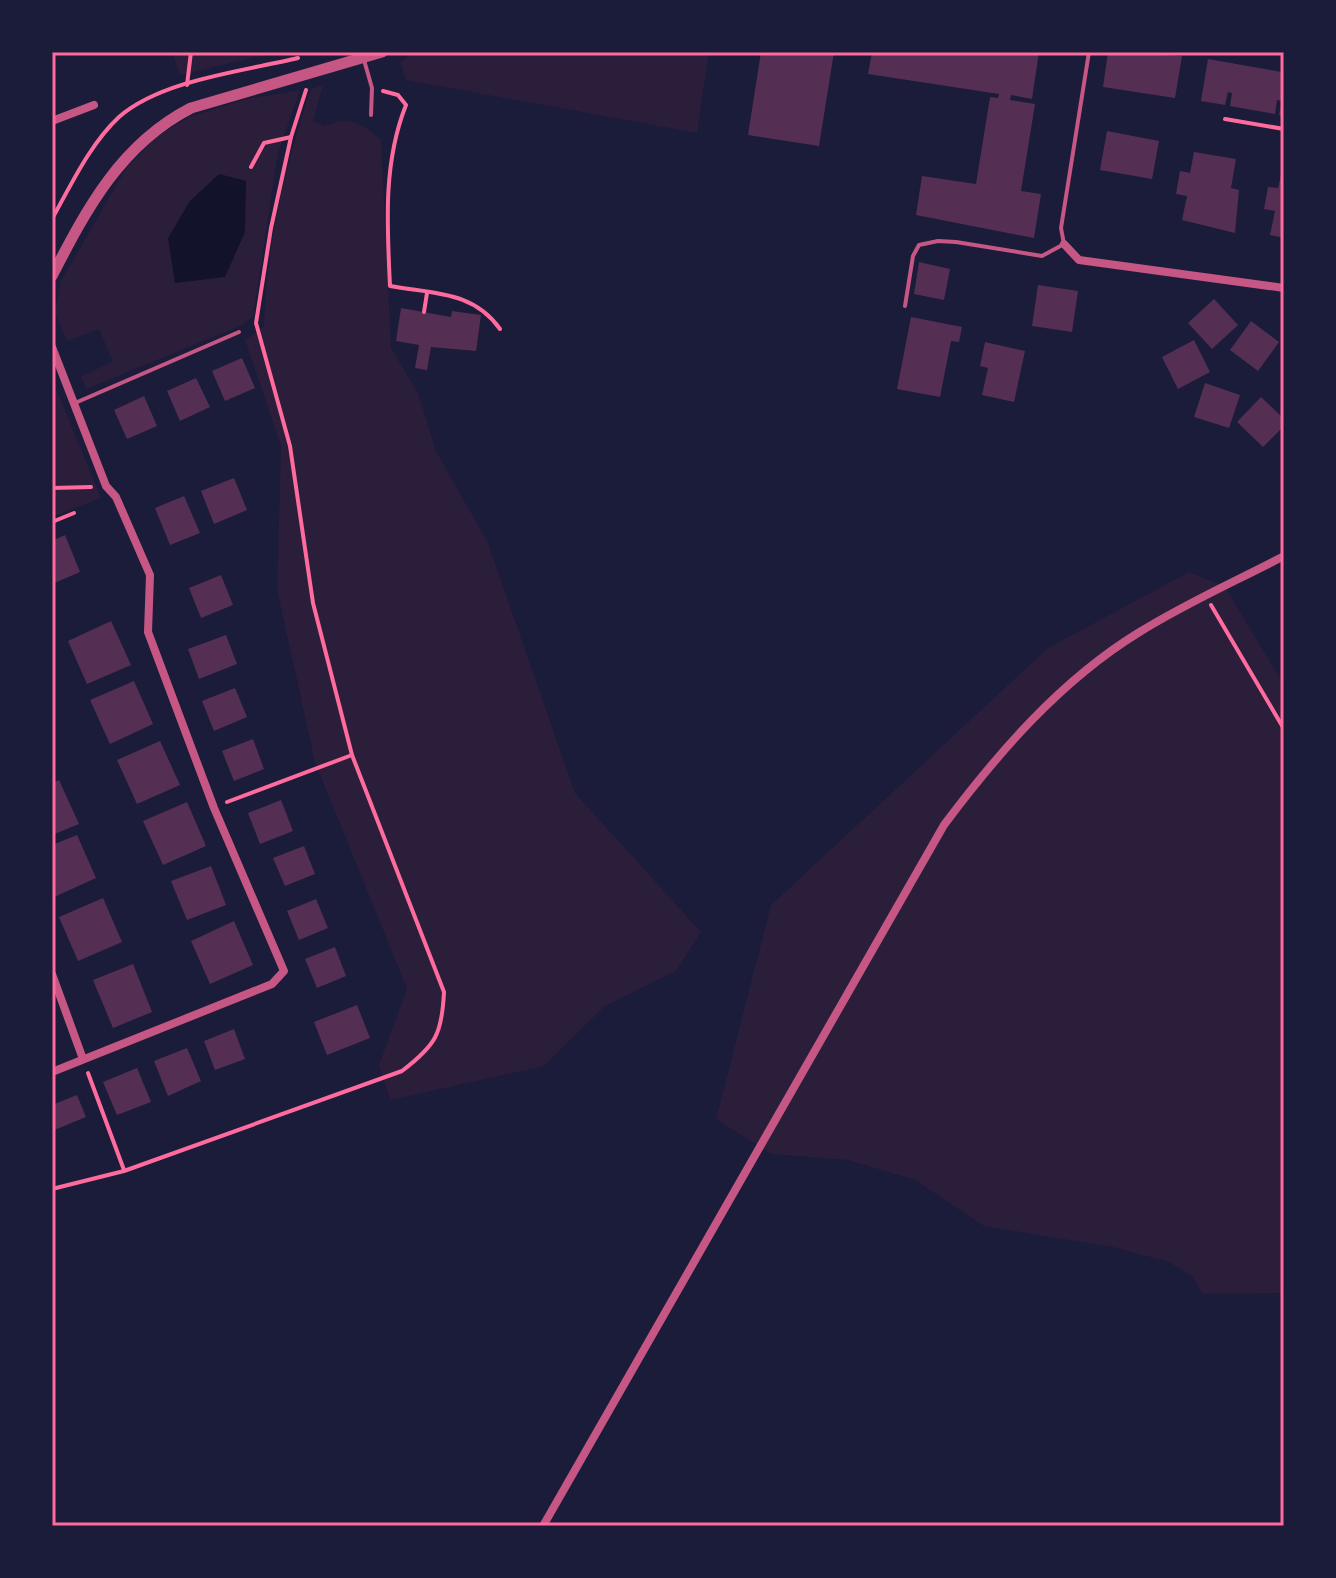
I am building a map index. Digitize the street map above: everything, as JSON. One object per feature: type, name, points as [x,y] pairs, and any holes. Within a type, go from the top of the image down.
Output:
[{"type":"street","points":[[52,276],[80,221],[120,161],[161,123],[191,108],[364,60],[382,52]]},
{"type":"street","points":[[52,121],[94,105]]},
{"type":"street","points":[[1064,244],[1079,260],[1284,288]]},
{"type":"street","points":[[52,347],[106,486],[116,497],[150,575],[148,632],[214,808],[284,971],[272,984],[52,1072]]},
{"type":"street","points":[[543,1526],[944,825],[981,775],[1083,672],[1138,632],[1284,556]]},
{"type":"street","points":[[52,974],[83,1059]]},
{"type":"lane","points":[[905,306],[913,256],[919,245],[938,241],[956,242],[1042,256],[1064,244],[1061,228],[1089,52]]},
{"type":"lane","points":[[364,60],[372,88],[371,115]]},
{"type":"lane","points":[[73,404],[239,332]]},
{"type":"path","points":[[187,85],[191,52]]},
{"type":"path","points":[[52,1189],[124,1171],[402,1071],[424,1054],[443,1025],[444,992],[352,755],[313,603],[290,446],[256,323],[291,137],[310,74]]},
{"type":"path","points":[[398,95],[406,100],[406,105],[395,135],[386,209],[390,286],[475,302],[500,329]]},
{"type":"path","points":[[1225,119],[1284,129]]},
{"type":"path","points":[[251,167],[264,143],[291,137]]},
{"type":"path","points":[[424,312],[427,293]]},
{"type":"path","points":[[52,488],[106,486]]},
{"type":"path","points":[[52,522],[74,513]]},
{"type":"path","points":[[1205,596],[1284,729]]},
{"type":"path","points":[[214,808],[352,755]]},
{"type":"path","points":[[83,1059],[124,1171]]},
{"type":"shaded area","points":[[172,52],[277,52],[180,75]]},
{"type":"shaded area","points":[[414,52],[709,52],[697,133],[406,80],[400,62]]},
{"type":"shaded area","points":[[323,85],[313,121],[324,126],[341,121],[355,122],[381,140],[391,348],[418,393],[436,451],[488,543],[575,793],[701,932],[676,971],[605,1006],[544,1066],[390,1100],[379,1065],[407,989],[315,762],[277,590],[281,446],[245,340],[264,327],[273,236],[285,177],[311,89]]},
{"type":"shaded area","points":[[300,90],[278,153],[253,317],[240,326],[86,389],[81,376],[113,362],[99,329],[67,341],[55,312],[61,281],[127,167],[156,137],[189,117],[246,99]]},
{"type":"shaded area","points":[[219,174],[246,181],[245,232],[225,277],[175,283],[168,238],[190,201]]},
{"type":"shaded area","points":[[52,379],[101,498],[52,517]]},
{"type":"shaded area","points":[[1189,572],[1225,587],[1284,685],[1284,1293],[1202,1294],[1193,1277],[1169,1262],[1113,1247],[984,1226],[915,1180],[848,1160],[771,1154],[716,1119],[771,905],[1048,648]]},
{"type":"building","points":[[761,52],[834,52],[819,146],[748,135]]},
{"type":"building","points":[[872,52],[1039,52],[1032,99],[1011,95],[1010,100],[1035,104],[1021,191],[1041,194],[1034,238],[916,215],[922,176],[976,184],[990,97],[998,98],[999,94],[868,74]]},
{"type":"building","points":[[1108,52],[1182,56],[1175,98],[1103,87]]},
{"type":"building","points":[[1208,59],[1282,72],[1284,116],[1279,115],[1282,101],[1277,100],[1275,114],[1230,106],[1232,93],[1228,92],[1225,105],[1201,101]]},
{"type":"building","points":[[1107,131],[1159,141],[1152,179],[1100,170]]},
{"type":"building","points":[[1194,152],[1236,159],[1231,188],[1239,190],[1235,233],[1182,220],[1187,196],[1176,194],[1180,171],[1190,173]]},
{"type":"building","points":[[1283,166],[1284,238],[1270,235],[1275,211],[1264,209],[1268,187],[1278,188]]},
{"type":"building","points":[[919,262],[950,269],[944,300],[914,294]]},
{"type":"building","points":[[1038,285],[1078,291],[1072,332],[1032,326]]},
{"type":"building","points":[[1214,299],[1238,325],[1212,349],[1188,323]]},
{"type":"building","points":[[401,308],[451,317],[452,311],[481,315],[476,351],[431,347],[427,370],[415,368],[419,345],[396,341]]},
{"type":"building","points":[[911,317],[962,327],[959,342],[951,341],[940,397],[897,389]]},
{"type":"building","points":[[1251,321],[1279,342],[1258,371],[1230,350]]},
{"type":"building","points":[[1194,340],[1210,372],[1178,389],[1162,357]]},
{"type":"building","points":[[985,342],[1025,351],[1014,402],[982,395],[988,368],[980,366]]},
{"type":"building","points":[[242,358],[255,388],[225,401],[212,371]]},
{"type":"building","points":[[196,378],[210,407],[180,421],[167,391]]},
{"type":"building","points":[[1205,383],[1240,395],[1229,428],[1194,417]]},
{"type":"building","points":[[144,396],[157,426],[127,439],[114,410]]},
{"type":"building","points":[[1261,397],[1284,419],[1284,426],[1263,447],[1237,422]]},
{"type":"building","points":[[234,478],[247,510],[214,524],[201,491]]},
{"type":"building","points":[[184,496],[200,533],[170,545],[155,508]]},
{"type":"building","points":[[65,535],[80,572],[52,584],[52,541]]},
{"type":"building","points":[[221,575],[233,605],[201,618],[189,588]]},
{"type":"building","points":[[111,621],[131,665],[87,684],[68,641]]},
{"type":"building","points":[[226,635],[237,664],[199,679],[188,649]]},
{"type":"building","points":[[134,681],[153,724],[110,744],[90,700]]},
{"type":"building","points":[[235,688],[247,717],[214,731],[202,701]]},
{"type":"building","points":[[253,739],[264,769],[234,781],[222,751]]},
{"type":"building","points":[[160,741],[180,785],[137,804],[117,760]]},
{"type":"building","points":[[59,780],[79,824],[52,835],[52,783]]},
{"type":"building","points":[[281,800],[293,831],[260,844],[248,813]]},
{"type":"building","points":[[187,802],[206,846],[163,865],[143,821]]},
{"type":"building","points":[[77,835],[96,878],[52,898],[52,845]]},
{"type":"building","points":[[304,846],[315,874],[285,886],[273,858]]},
{"type":"building","points":[[211,866],[226,905],[187,920],[171,881]]},
{"type":"building","points":[[103,898],[122,942],[78,961],[59,917]]},
{"type":"building","points":[[316,899],[328,928],[299,940],[287,911]]},
{"type":"building","points":[[234,921],[253,965],[210,984],[191,941]]},
{"type":"building","points":[[335,947],[346,976],[317,988],[305,959]]},
{"type":"building","points":[[133,964],[152,1012],[113,1028],[93,980]]},
{"type":"building","points":[[357,1005],[370,1038],[327,1055],[314,1022]]},
{"type":"building","points":[[234,1029],[245,1059],[215,1070],[204,1041]]},
{"type":"building","points":[[187,1048],[201,1081],[168,1096],[154,1061]]},
{"type":"building","points":[[137,1068],[151,1102],[117,1115],[103,1082]]},
{"type":"building","points":[[77,1095],[86,1117],[52,1131],[52,1105]]}]
